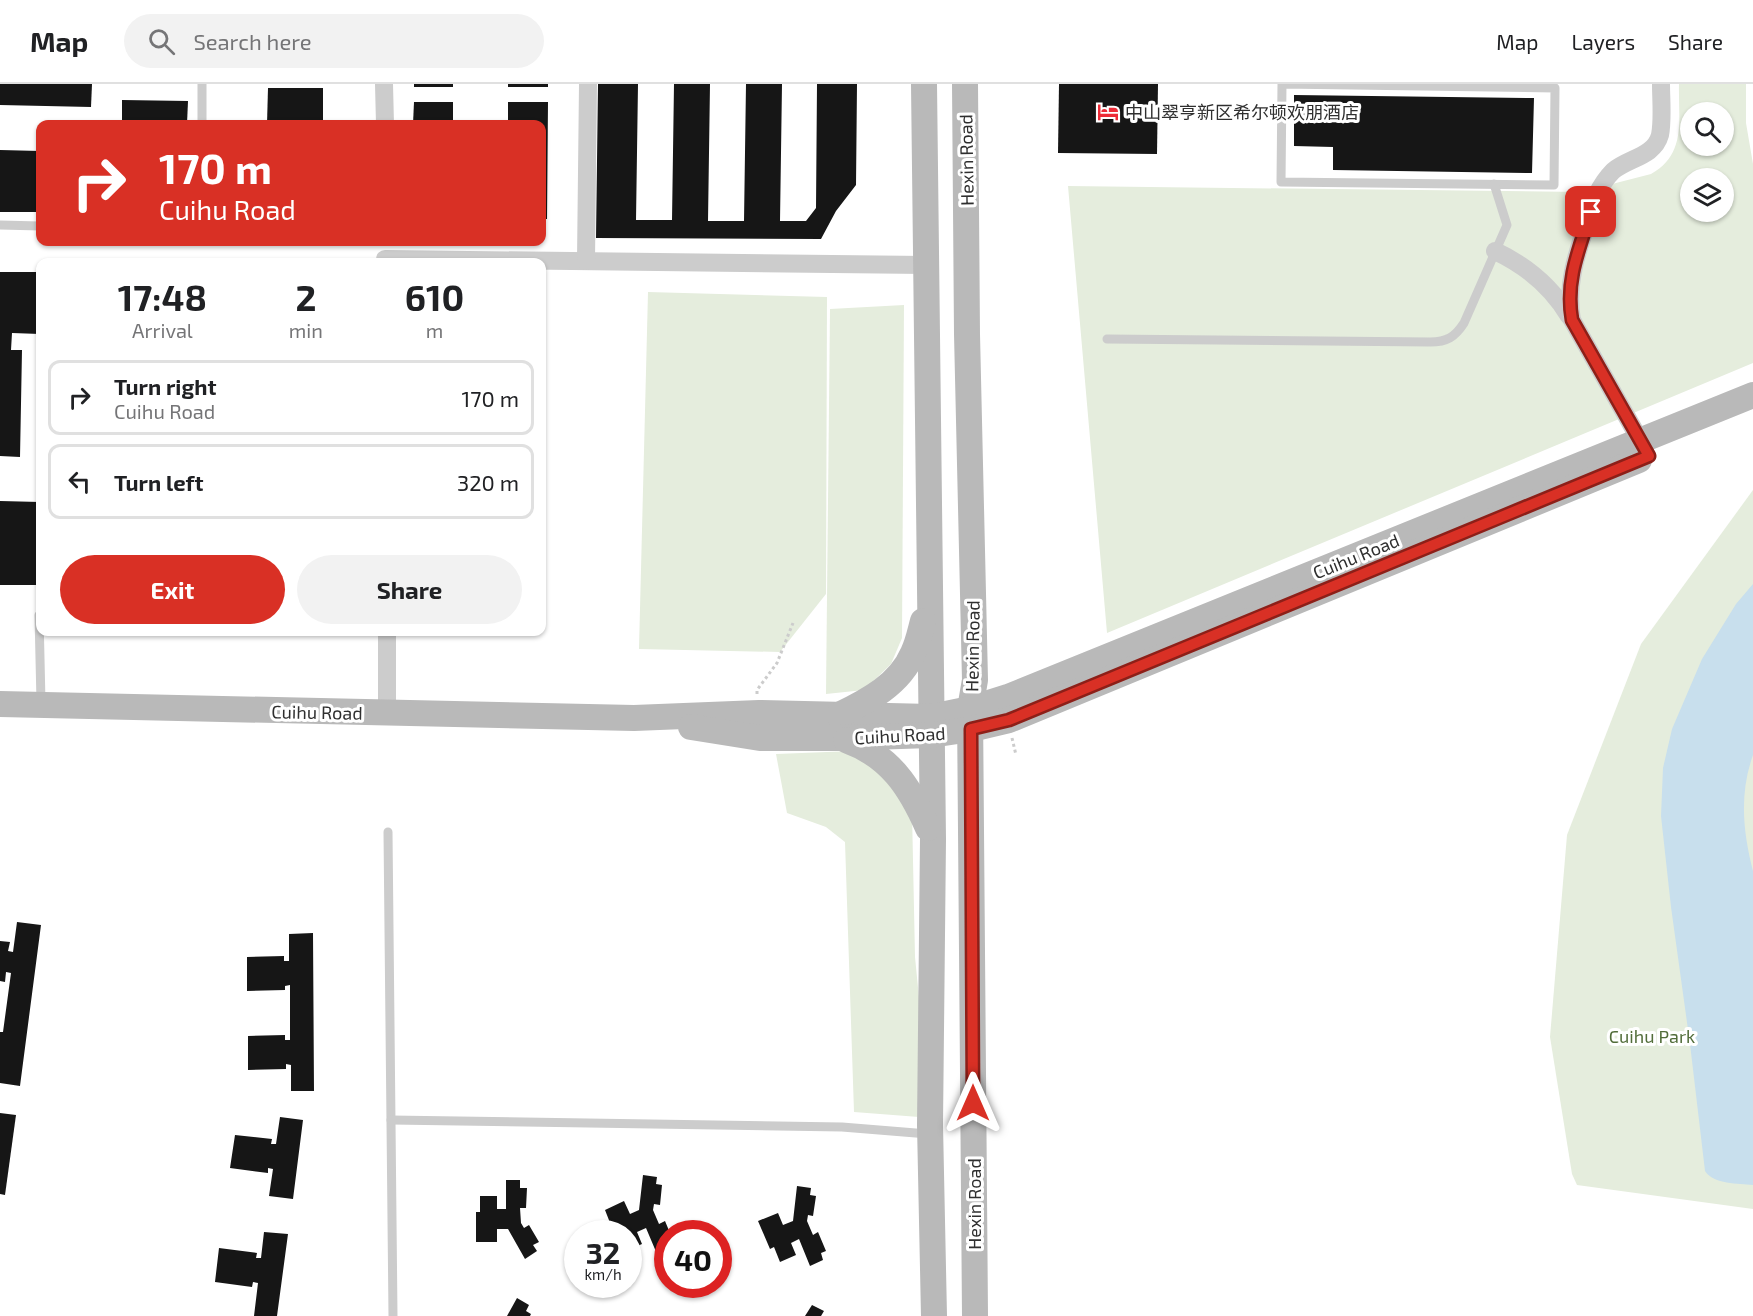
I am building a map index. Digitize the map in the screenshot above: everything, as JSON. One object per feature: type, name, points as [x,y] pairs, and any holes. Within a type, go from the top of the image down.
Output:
[{"type":"street","points":[[384,84],[385,120]]},
{"type":"street","points":[[586,261],[588,84]]},
{"type":"street","points":[[924,84],[933,839],[930,1134],[934,1316]]},
{"type":"street","name":"Hexin Road","points":[[965,84],[967,334],[975,680],[970,719],[975,1316]]},
{"type":"street","points":[[1572,320],[1569,302],[1570,284],[1597,194],[1613,171],[1624,163],[1650,151],[1657,143],[1660,134],[1661,84]]},
{"type":"street","points":[[1495,251],[1514,260],[1547,286],[1561,302],[1644,448]]},
{"type":"street","points":[[385,254],[500,258]]},
{"type":"street","points":[[546,260],[926,266]]},
{"type":"street","name":"Cuihu Road","points":[[634,718],[760,738],[839,726],[931,726],[970,719],[1009,720],[1644,448],[1753,394]]},
{"type":"street","name":"Cuihu Road","points":[[1644,448],[1753,413]]},
{"type":"street","points":[[930,598],[913,654],[900,672],[878,694],[839,726],[890,767],[917,802],[933,839]]},
{"type":"street","points":[[387,636],[387,714]]},
{"type":"street","name":"Cuihu Road","points":[[0,704],[634,718],[759,713],[839,726]]},
{"type":"lane","points":[[202,84],[202,120]]},
{"type":"lane","points":[[1282,84],[1555,88],[1554,185],[1281,182],[1282,84]]},
{"type":"lane","points":[[1107,339],[1440,342],[1450,339],[1459,332],[1464,322],[1507,225],[1494,184]]},
{"type":"lane","points":[[0,225],[36,226]]},
{"type":"lane","points":[[39,636],[40,705]]},
{"type":"lane","points":[[388,832],[393,1316]]},
{"type":"lane","points":[[391,1120],[842,1127],[930,1134]]},
{"type":"path","points":[[759,713],[757,690],[777,663],[793,623]]},
{"type":"green space","points":[[1679,84],[1746,84],[1746,123],[1753,164],[1753,363],[1107,633],[1068,186],[1581,192],[1651,174],[1670,156],[1678,135]]},
{"type":"green space","points":[[648,292],[827,297],[826,594],[780,652],[639,649]]},
{"type":"green space","points":[[904,305],[902,638],[891,664],[864,690],[826,694],[830,309]]},
{"type":"green space","name":"Cuihu Park","points":[[1753,490],[1753,1209],[1577,1185],[1572,1174],[1550,1037],[1567,835],[1641,644]]},
{"type":"green space","points":[[853,751],[877,762],[912,812],[915,957],[920,1008],[919,1117],[854,1112],[845,842],[826,827],[787,813],[776,754]]},
{"type":"water","points":[[1753,584],[1753,755],[1746,784],[1744,813],[1753,871],[1753,1185],[1720,1181],[1709,1176],[1705,1171],[1661,816],[1663,768],[1672,729],[1702,659],[1736,604]]},
{"type":"building","points":[[0,84],[92,84],[91,107],[0,105]]},
{"type":"building","points":[[414,84],[453,84],[453,87],[414,87]]},
{"type":"building","points":[[508,84],[548,84],[548,87],[508,87]]},
{"type":"building","points":[[598,84],[638,84],[636,220],[672,220],[674,84],[710,84],[708,221],[744,221],[746,84],[782,84],[780,221],[806,221],[816,208],[817,84],[857,84],[856,185],[836,211],[821,239],[596,238]]},
{"type":"building","points":[[1059,84],[1158,84],[1157,154],[1058,153]]},
{"type":"building","points":[[268,88],[323,88],[323,120],[267,120]]},
{"type":"building","points":[[1294,95],[1534,98],[1532,173],[1333,170],[1333,147],[1294,146]]},
{"type":"building","points":[[122,100],[188,101],[187,120],[122,120]]},
{"type":"building","points":[[414,102],[453,102],[453,120],[413,120]]},
{"type":"building","points":[[508,102],[548,102],[547,219],[546,120],[508,120]]},
{"type":"building","points":[[0,150],[36,151],[36,212],[0,212]]},
{"type":"building","points":[[0,272],[36,272],[36,334],[12,333],[11,350],[22,350],[20,457],[0,456]]},
{"type":"building","points":[[0,501],[36,502],[36,585],[0,585]]},
{"type":"building","points":[[17,922],[41,925],[20,1086],[0,1083],[0,1032],[3,1032],[11,973],[6,972],[5,982],[0,981],[0,941],[10,942],[8,951],[13,952]]},
{"type":"building","points":[[313,933],[314,1091],[291,1091],[291,1065],[286,1064],[286,1069],[248,1070],[248,1036],[285,1035],[285,1040],[290,1040],[290,985],[285,986],[285,990],[247,991],[247,957],[284,956],[284,961],[289,961],[289,934]]},
{"type":"building","points":[[0,1113],[16,1115],[5,1195],[0,1194]]},
{"type":"building","points":[[280,1117],[303,1120],[293,1199],[269,1196],[273,1169],[268,1168],[268,1173],[230,1168],[235,1135],[272,1139],[271,1144],[276,1144]]},
{"type":"building","points":[[643,1175],[657,1177],[656,1184],[662,1185],[660,1205],[654,1204],[653,1210],[657,1220],[654,1220],[654,1247],[646,1228],[642,1230],[642,1220],[609,1220],[605,1210],[624,1201],[630,1214],[639,1210]]},
{"type":"building","points":[[506,1180],[520,1180],[520,1188],[527,1188],[526,1208],[520,1208],[521,1223],[524,1228],[529,1225],[539,1242],[533,1245],[537,1251],[525,1259],[508,1229],[497,1229],[497,1242],[476,1242],[476,1212],[480,1212],[480,1196],[497,1196],[497,1209],[506,1209]]},
{"type":"building","points":[[797,1186],[811,1188],[810,1195],[816,1196],[813,1216],[808,1215],[807,1221],[813,1235],[818,1232],[826,1251],[821,1253],[823,1260],[810,1266],[799,1239],[791,1243],[796,1255],[780,1262],[774,1247],[770,1249],[758,1221],[778,1213],[783,1225],[793,1221]]},
{"type":"building","points":[[264,1232],[288,1234],[277,1316],[254,1316],[258,1283],[253,1282],[252,1287],[215,1282],[219,1248],[257,1253],[256,1258],[261,1258]]},
{"type":"building","points":[[517,1298],[529,1305],[526,1311],[531,1314],[530,1316],[507,1316]]},
{"type":"building","points":[[812,1305],[824,1311],[821,1316],[805,1316]]},
{"type":"place","name":"中山翠亨新区希尔顿欢朋酒店","points":[[1108,112]]},
{"type":"route","points":[[973,1103],[971,729],[1009,720],[1649,456],[1572,320],[1569,302],[1570,284],[1591,212]]}]
